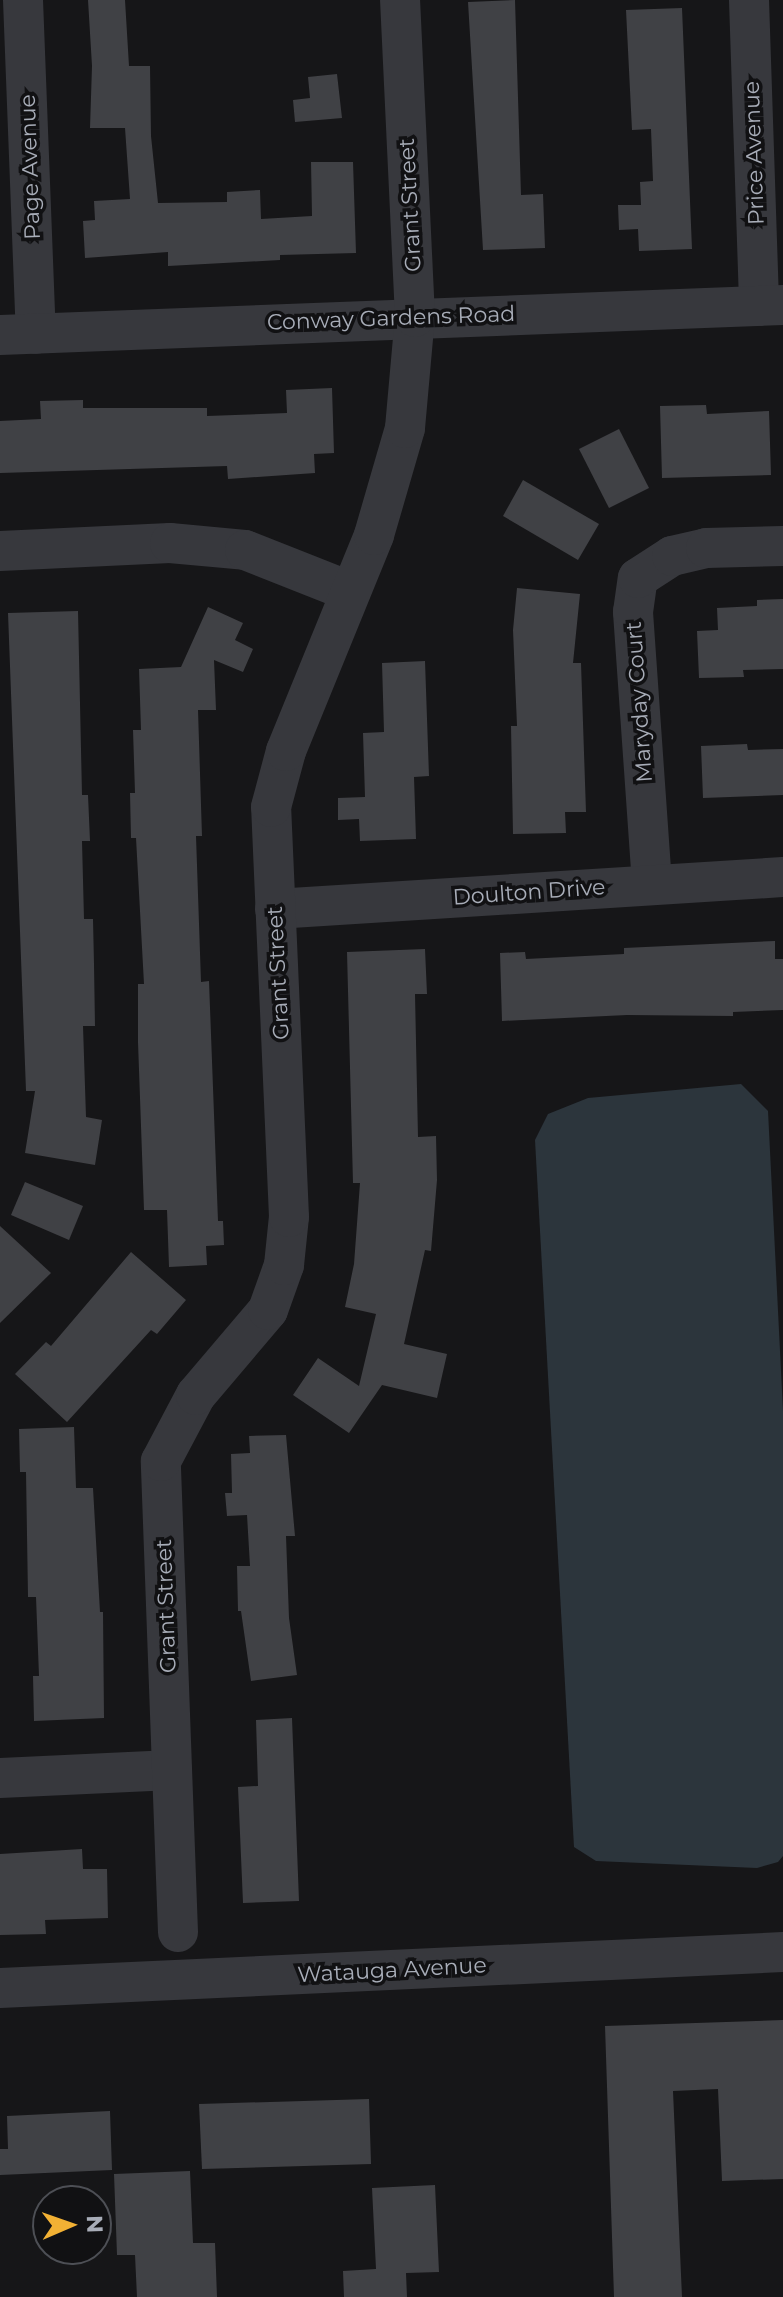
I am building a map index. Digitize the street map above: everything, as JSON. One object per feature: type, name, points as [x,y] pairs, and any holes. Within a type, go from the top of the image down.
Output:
[{"type":"street","name":"Page Avenue","points":[[18,334],[23,0]]},
{"type":"street","name":"Grant Street","points":[[178,1932],[161,1461],[196,1395],[268,1310],[284,1265],[289,1217],[271,807],[286,751],[374,535],[405,428],[415,317],[400,0]]},
{"type":"street","name":"Price Avenue","points":[[749,0],[771,305]]},
{"type":"street","name":"Conway Gardens Road","points":[[18,334],[771,305]]},
{"type":"street","points":[[0,551],[170,543],[245,550],[349,591]]},
{"type":"street","name":"Maryday Court","points":[[652,884],[633,612],[638,578],[672,556],[706,548],[783,546]]},
{"type":"street","name":"Doulton Drive","points":[[275,909],[783,877]]},
{"type":"street","points":[[0,1778],[172,1770]]},
{"type":"street","name":"Watauga Avenue","points":[[0,1988],[783,1952]]},
{"type":"shaded area","points":[[741,1084],[768,1111],[783,1411],[783,1856],[778,1862],[757,1868],[596,1861],[574,1847],[535,1140],[548,1114],[588,1098]]},
{"type":"building","points":[[88,0],[125,0],[129,66],[150,66],[151,136],[158,203],[227,202],[227,192],[260,190],[261,219],[312,216],[311,162],[353,162],[356,253],[280,255],[280,260],[168,266],[168,252],[85,258],[83,221],[95,220],[94,201],[130,199],[125,128],[90,128],[92,66]]},
{"type":"building","points":[[515,0],[521,195],[543,194],[545,248],[483,250],[468,2]]},
{"type":"building","points":[[682,8],[692,249],[639,251],[638,229],[619,230],[618,205],[641,205],[640,182],[653,181],[651,129],[632,130],[626,10]]},
{"type":"building","points":[[337,74],[342,118],[295,122],[293,100],[310,98],[308,77]]},
{"type":"building","points":[[332,388],[334,453],[314,454],[315,473],[228,479],[227,466],[0,473],[0,421],[41,419],[40,401],[83,400],[83,408],[207,408],[207,416],[287,413],[286,390]]},
{"type":"building","points":[[706,405],[707,414],[769,411],[771,475],[662,478],[660,406]]},
{"type":"building","points":[[619,429],[649,488],[609,508],[579,449]]},
{"type":"building","points":[[523,480],[599,524],[578,560],[503,516]]},
{"type":"building","points":[[517,588],[580,594],[573,663],[581,663],[586,812],[565,812],[566,833],[513,834],[511,726],[517,726],[513,630]]},
{"type":"building","points":[[783,599],[783,669],[743,670],[744,677],[699,678],[697,631],[718,630],[717,608],[757,606],[757,600]]},
{"type":"building","points":[[208,607],[243,623],[235,640],[253,649],[243,672],[214,660],[216,710],[198,710],[202,836],[196,836],[201,982],[209,981],[218,1221],[223,1221],[224,1245],[206,1246],[207,1265],[169,1267],[167,1210],[144,1210],[138,984],[144,984],[136,838],[131,838],[130,793],[135,793],[133,730],[141,730],[139,669],[181,667]]},
{"type":"building","points":[[78,611],[82,795],[88,795],[90,841],[82,841],[84,919],[93,919],[95,1026],[83,1026],[86,1117],[102,1120],[95,1165],[25,1153],[35,1091],[26,1091],[8,613]]},
{"type":"building","points":[[425,661],[429,776],[414,777],[416,839],[360,841],[359,819],[338,820],[338,798],[365,797],[363,733],[384,732],[382,663]]},
{"type":"building","points":[[747,744],[748,750],[783,749],[783,795],[703,798],[701,746]]},
{"type":"building","points":[[775,941],[775,959],[783,959],[783,1010],[733,1012],[733,1016],[627,1015],[502,1021],[500,953],[525,952],[526,959],[624,954],[624,948]]},
{"type":"building","points":[[425,949],[427,994],[415,994],[418,1137],[436,1136],[437,1180],[431,1251],[425,1250],[404,1344],[447,1354],[437,1398],[382,1385],[349,1433],[293,1395],[318,1358],[359,1386],[376,1314],[345,1307],[354,1264],[360,1183],[353,1183],[347,952]]},
{"type":"building","points":[[25,1182],[83,1206],[69,1240],[11,1215]]},
{"type":"building","points":[[0,1226],[51,1273],[0,1323]]},
{"type":"building","points":[[131,1252],[186,1300],[157,1334],[151,1330],[67,1422],[15,1374],[46,1342],[51,1346]]},
{"type":"building","points":[[74,1427],[76,1488],[93,1488],[100,1612],[103,1612],[104,1718],[34,1721],[33,1676],[39,1676],[36,1597],[28,1597],[26,1472],[20,1472],[19,1429]]},
{"type":"building","points":[[286,1435],[295,1536],[286,1536],[289,1618],[297,1675],[251,1681],[241,1611],[238,1611],[237,1566],[250,1566],[247,1515],[227,1516],[225,1493],[232,1493],[231,1454],[250,1453],[249,1436]]},
{"type":"building","points":[[292,1718],[299,1901],[243,1903],[238,1787],[258,1786],[256,1720]]},
{"type":"building","points":[[82,1849],[83,1869],[107,1869],[108,1918],[45,1920],[46,1934],[0,1935],[0,1854]]},
{"type":"building","points":[[783,2020],[783,2179],[722,2181],[718,2089],[673,2091],[682,2297],[614,2297],[605,2026]]},
{"type":"building","points":[[369,2099],[371,2164],[202,2169],[199,2104]]},
{"type":"building","points":[[110,2111],[112,2170],[0,2175],[0,2149],[8,2149],[7,2116]]},
{"type":"building","points":[[190,2171],[193,2243],[215,2243],[217,2297],[137,2297],[135,2255],[117,2255],[114,2174]]},
{"type":"building","points":[[435,2185],[439,2272],[406,2273],[407,2297],[344,2297],[343,2271],[376,2269],[372,2188]]}]
